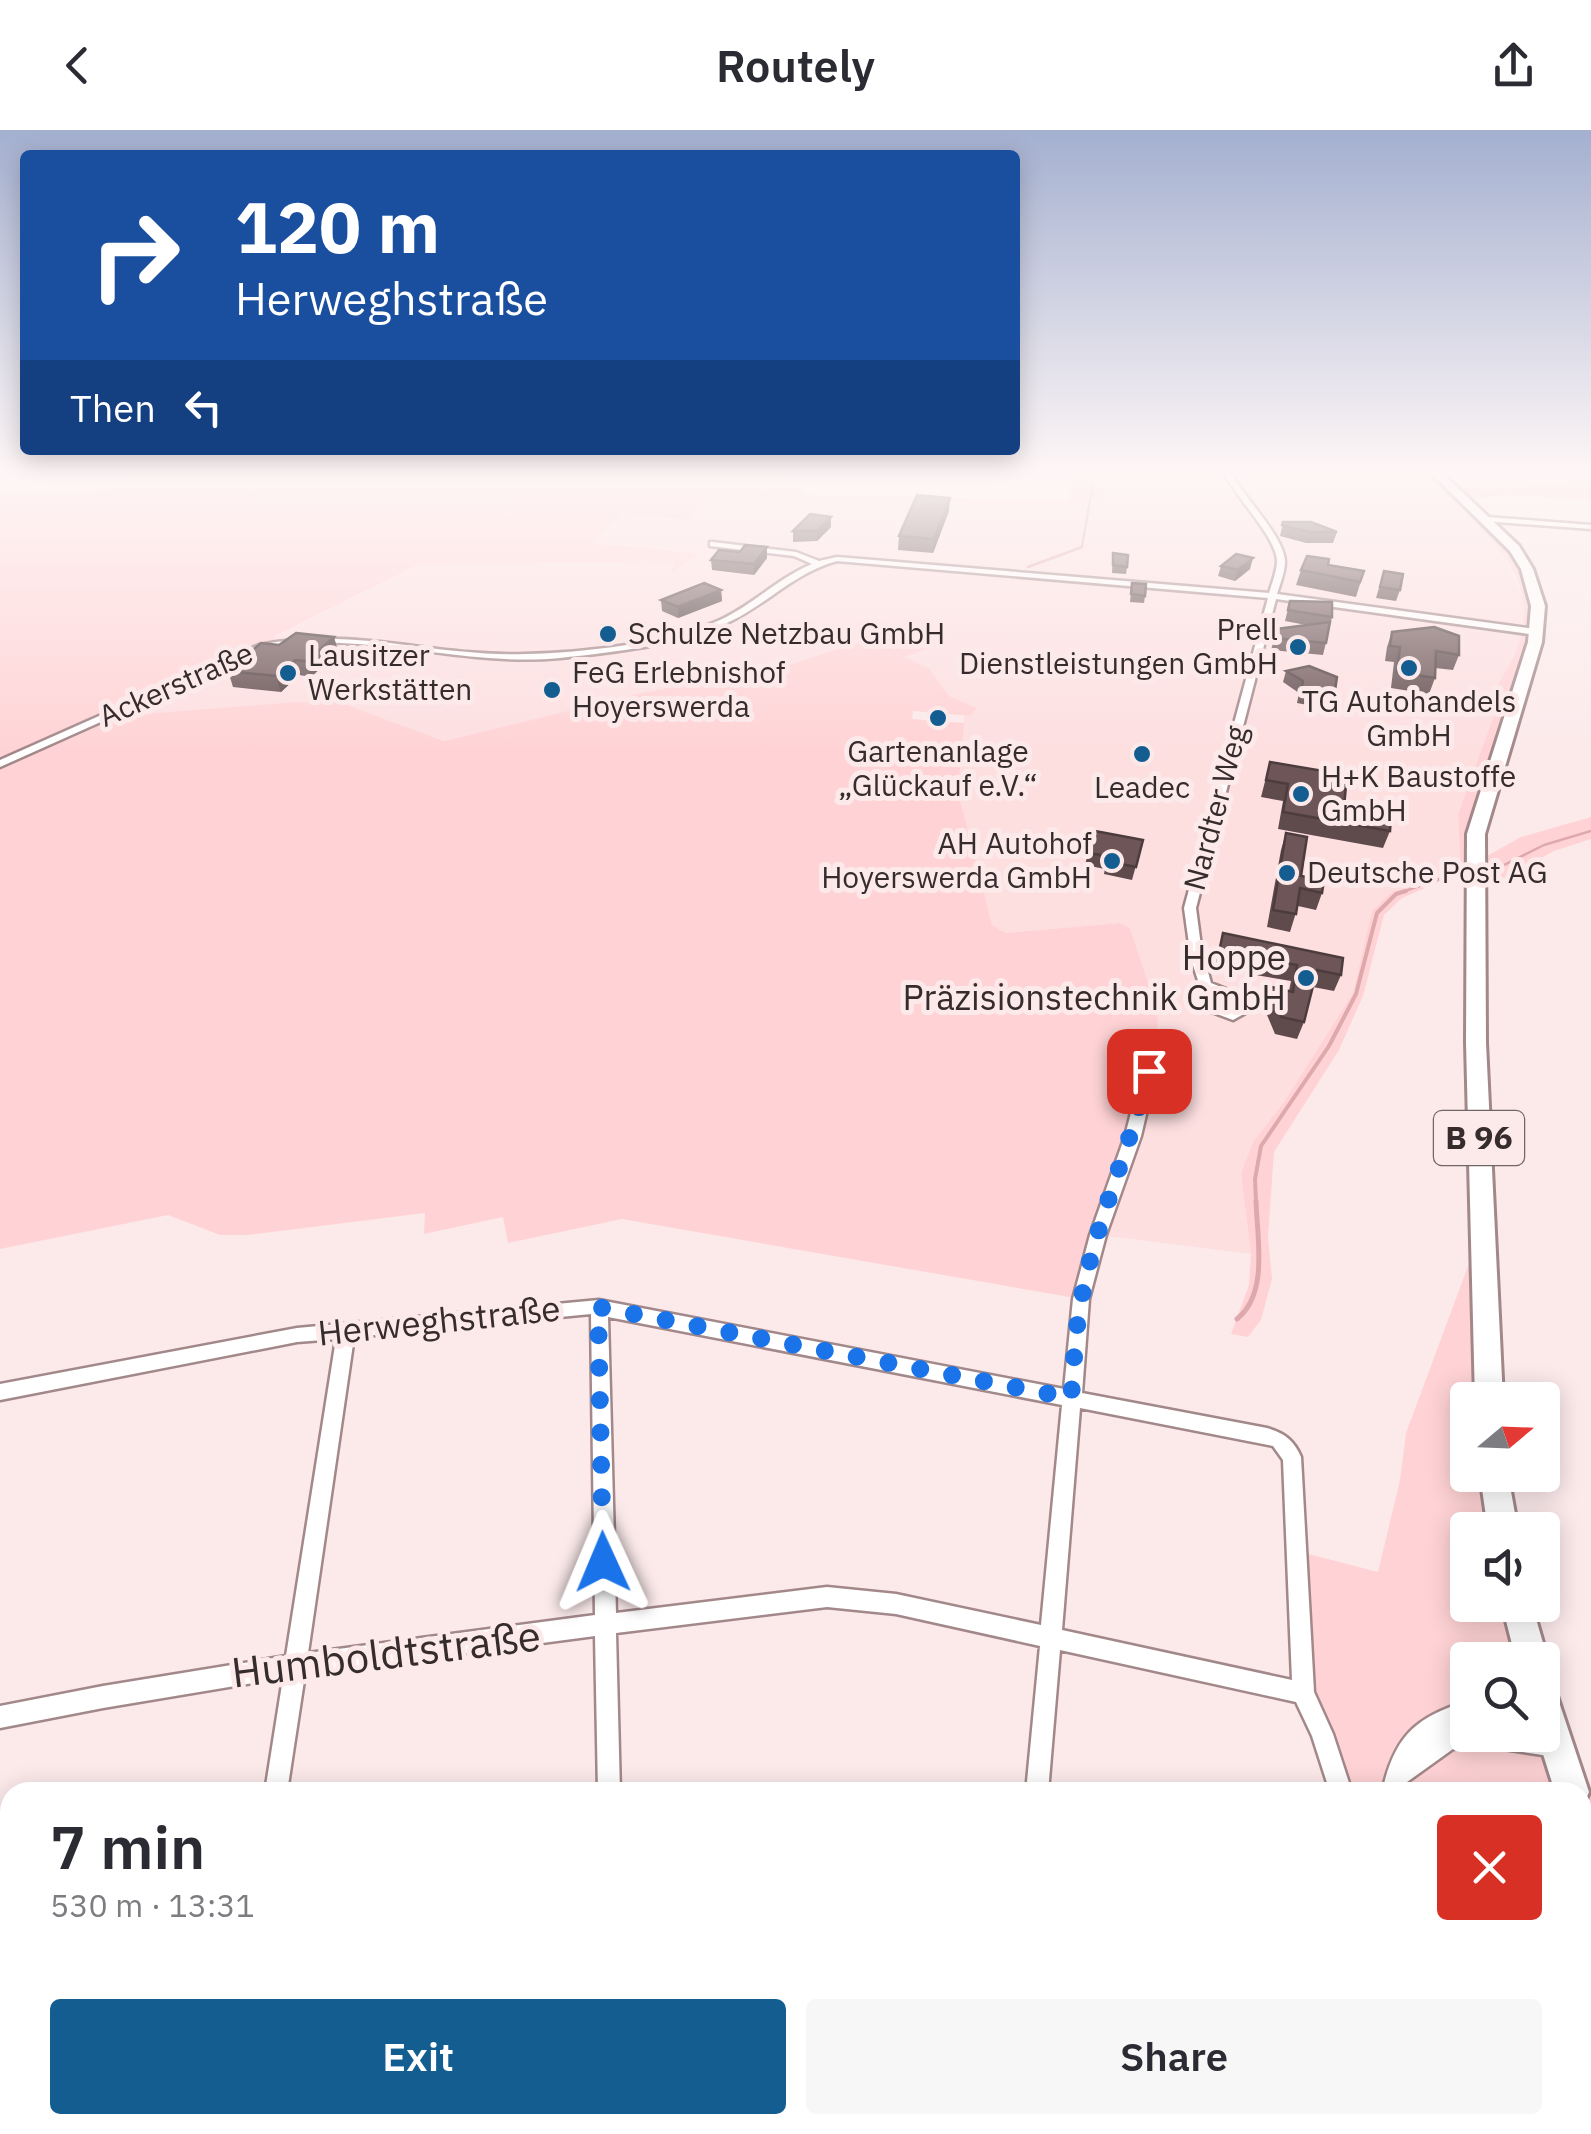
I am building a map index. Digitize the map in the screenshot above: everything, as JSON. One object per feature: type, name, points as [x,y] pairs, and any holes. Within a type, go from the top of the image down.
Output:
[{"type":"main road","name":"B 96","points":[[1487,1382],[1476,1043],[1475,869],[1484,800],[1536,632],[1538,606],[1524,565]]},
{"type":"main road","points":[[1558,1752],[1569,1782]]},
{"type":"street","name":"Ackerstraße","points":[[0,764],[262,647],[295,640],[338,639],[512,657],[561,654],[712,626],[763,600],[795,572],[812,565]]},
{"type":"street","name":"Ackerstraße","points":[[936,565],[1270,595],[1536,632]]},
{"type":"street","name":"Nardter Weg","points":[[1205,985],[1191,942],[1190,908],[1280,565]]},
{"type":"street","points":[[1038,1782],[1081,1299],[1098,1235],[1133,1136],[1157,1038]]},
{"type":"street","points":[[598,1307],[609,1782]]},
{"type":"street","name":"Herweghstraße","points":[[0,1392],[230,1345],[346,1330],[598,1307],[1267,1436],[1287,1448],[1293,1465],[1304,1693]]},
{"type":"street","points":[[278,1782],[346,1330]]},
{"type":"street","name":"Humboldtstraße","points":[[0,1718],[194,1679],[296,1664],[849,1597],[1304,1693]]},
{"type":"street","points":[[1304,1693],[1338,1782]]},
{"type":"street","points":[[1396,1782],[1406,1750],[1422,1730],[1450,1719]]},
{"type":"street","points":[[1397,1782],[1450,1739]]},
{"type":"shaded area","points":[[0,565],[419,565],[275,636],[276,643],[122,710],[131,715],[295,702],[342,703],[444,741],[641,693],[782,667],[906,627],[944,643],[904,657],[929,668],[949,696],[977,708],[970,716],[913,711],[912,719],[964,723],[958,792],[992,925],[1006,933],[1120,923],[1130,928],[1158,1012],[1157,1038],[1081,1299],[622,1219],[508,1243],[503,1217],[424,1234],[425,1213],[220,1235],[168,1215],[0,1249]]},
{"type":"shaded area","points":[[420,565],[674,565],[672,572],[683,565],[1508,565],[1527,607],[1524,630],[1510,670],[1496,687],[1500,698],[1458,815],[1461,870],[1392,892],[1372,911],[1353,993],[1284,1102],[1253,1142],[1241,1173],[1251,1254],[1098,1235],[1157,1038],[1158,1012],[1130,928],[1120,923],[1006,933],[992,925],[958,792],[964,716],[970,716],[977,708],[949,696],[929,668],[903,657],[942,643],[906,627],[782,667],[641,693],[444,741],[342,703],[295,702],[131,715],[122,710],[276,643],[275,637]]},
{"type":"shaded area","points":[[1521,565],[1538,606],[1476,862],[1521,837],[1591,817],[1591,839],[1554,851],[1504,878],[1448,878],[1402,898],[1384,915],[1363,996],[1339,1050],[1274,1152],[1268,1237],[1272,1279],[1261,1320],[1248,1337],[1231,1334],[1249,1285],[1251,1254],[1241,1173],[1253,1142],[1284,1102],[1353,993],[1372,911],[1392,892],[1461,870],[1458,815],[1500,698],[1496,687],[1516,652],[1524,620],[1521,592],[1510,566]]},
{"type":"shaded area","points":[[1481,1231],[1487,1382],[1450,1382],[1450,1492],[1496,1492],[1499,1512],[1450,1512],[1450,1622],[1522,1622],[1527,1642],[1450,1642],[1450,1752],[1558,1752],[1569,1782],[1337,1782],[1303,1693],[1297,1551],[1378,1572],[1400,1480],[1406,1433]]},
{"type":"building","points":[[1223,565],[1245,565],[1238,570]]},
{"type":"building","points":[[1303,565],[1328,565],[1364,571],[1360,582],[1301,570]]},
{"type":"building","points":[[1384,571],[1403,574],[1400,590],[1380,587]]},
{"type":"building","points":[[704,583],[721,590],[678,607],[661,600]]},
{"type":"building","points":[[1132,583],[1146,584],[1145,596],[1131,594]]},
{"type":"building","points":[[1290,601],[1332,602],[1332,617],[1288,610]]},
{"type":"building","points":[[1330,622],[1326,643],[1274,638],[1277,629]]},
{"type":"building","points":[[1434,627],[1459,636],[1459,655],[1436,651],[1435,678],[1397,672],[1400,647],[1390,646],[1392,632]]},
{"type":"building","points":[[296,633],[334,637],[307,661],[295,660],[276,676],[228,671],[261,643],[279,645]]},
{"type":"building","points":[[1309,666],[1337,677],[1334,697],[1301,692],[1303,681],[1286,671]]},
{"type":"building","points":[[1270,762],[1347,775],[1344,807],[1391,815],[1390,831],[1283,812],[1288,784],[1266,780]]},
{"type":"building","points":[[1095,831],[1143,840],[1136,867],[1088,853]]},
{"type":"building","points":[[1286,833],[1307,837],[1301,876],[1324,880],[1322,893],[1300,888],[1296,914],[1273,910]]},
{"type":"building","points":[[1223,933],[1343,958],[1341,975],[1317,970],[1304,1022],[1281,1017],[1268,986],[1293,992],[1297,965],[1219,952]]},
{"type":"waterway","points":[[1028,567],[1035,565]]},
{"type":"waterway","points":[[1483,869],[1496,869],[1544,845],[1591,831]]},
{"type":"waterway","points":[[1399,893],[1469,869]]},
{"type":"waterway","points":[[1256,1203],[1255,1179],[1261,1146],[1329,1046],[1356,994],[1377,913],[1396,894],[1406,891]]},
{"type":"waterway","points":[[1237,1319],[1254,1295],[1257,1280],[1256,1201]]},
{"type":"place","name":"Schulze Netzbau GmbH","points":[[608,634]]},
{"type":"place","name":"Prell Dienstleistungen GmbH","points":[[1298,647]]},
{"type":"place","name":"TG Autohandels GmbH","points":[[1409,668]]},
{"type":"place","name":"Lausitzer Werkstätten","points":[[288,673]]},
{"type":"place","name":"FeG Erlebnishof Hoyerswerda","points":[[552,690]]},
{"type":"place","name":"Gartenanlage „Glückauf e.V.“","points":[[938,718]]},
{"type":"place","name":"Leadec","points":[[1142,754]]},
{"type":"place","name":"H+K Baustoffe GmbH","points":[[1301,794]]},
{"type":"place","name":"AH Autohof Hoyerswerda GmbH","points":[[1112,861]]},
{"type":"place","name":"Deutsche Post AG","points":[[1287,873]]},
{"type":"place","name":"Hoppe Präzisionstechnik GmbH","points":[[1306,978]]},
{"type":"route","points":[[603,1562],[598,1307],[1071,1398],[1081,1299],[1098,1235],[1133,1136],[1149,1071]]}]
